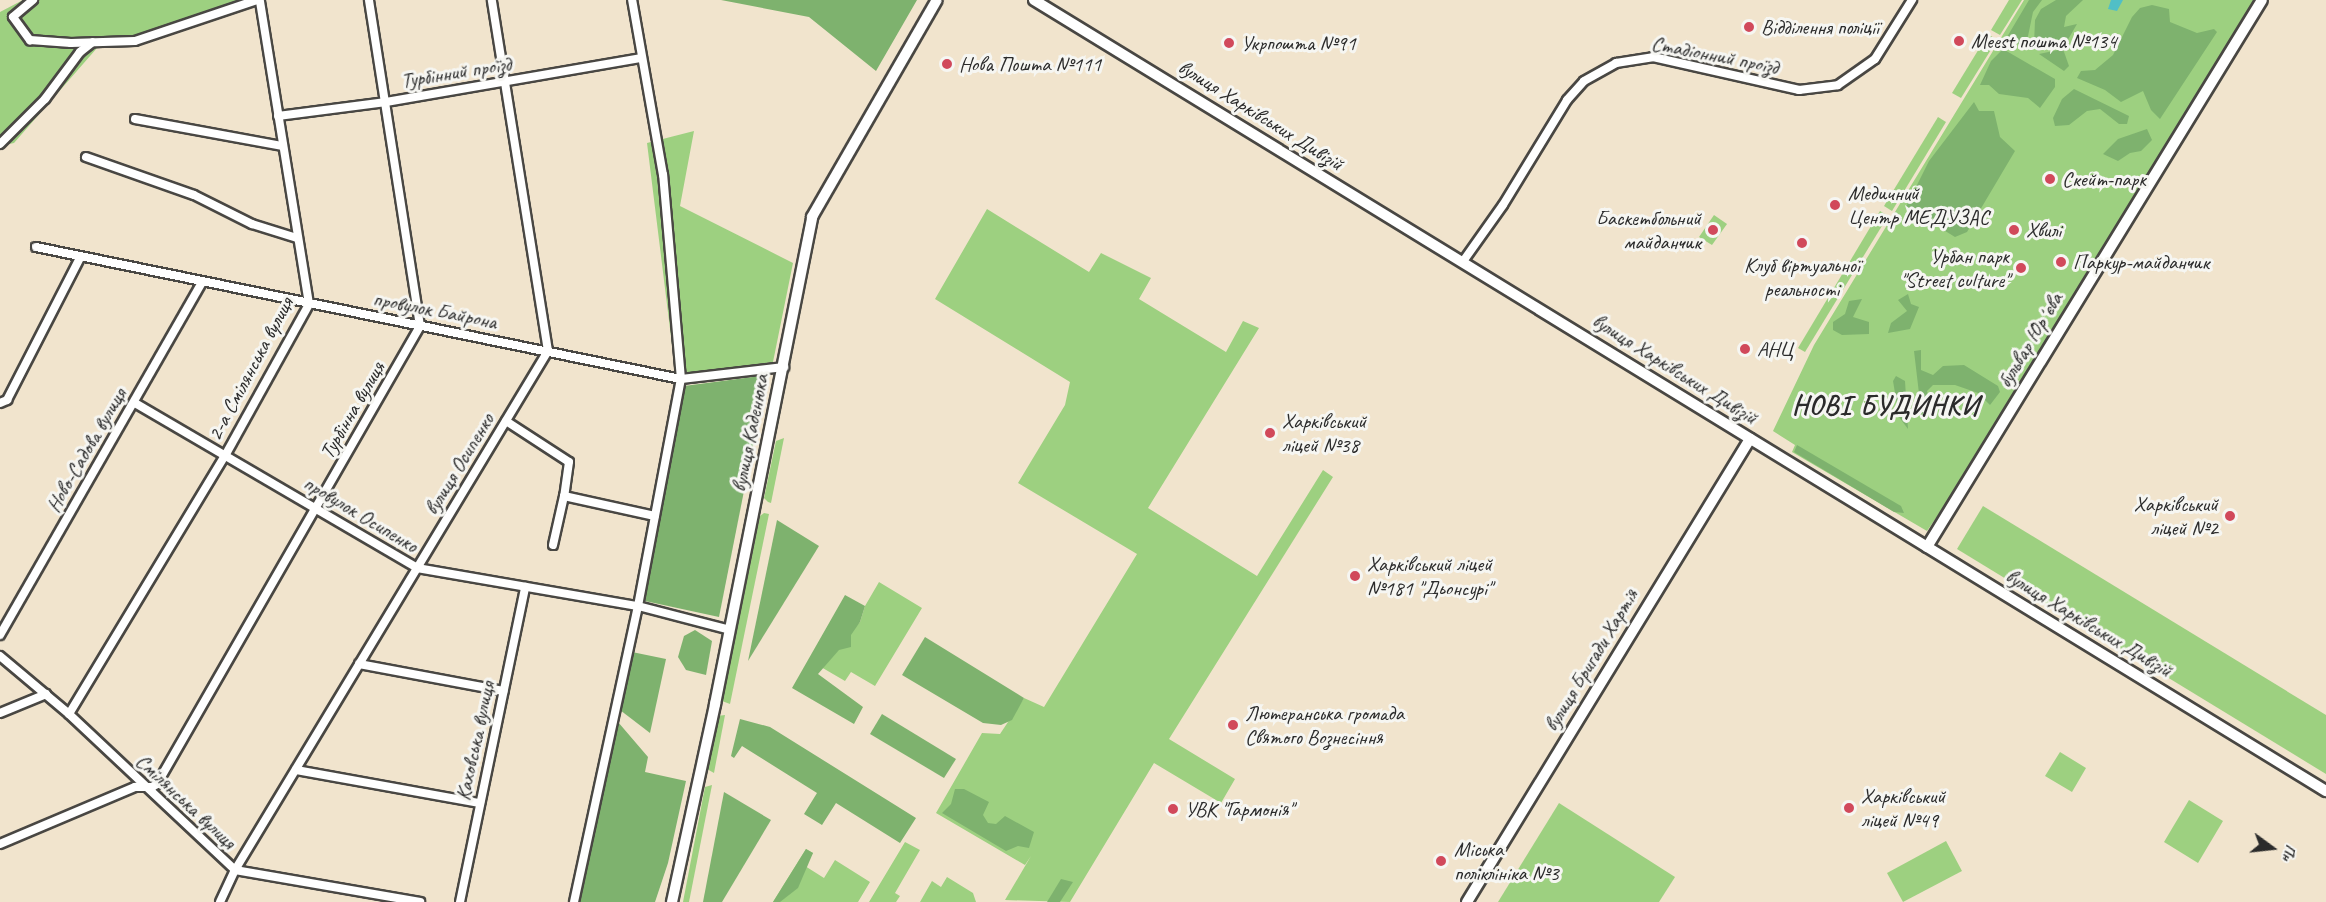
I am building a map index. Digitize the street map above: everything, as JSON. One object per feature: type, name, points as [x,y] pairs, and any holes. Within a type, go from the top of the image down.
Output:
[{"type":"street","points":[[33,0],[13,17],[30,40],[93,42],[135,41],[258,0]]},
{"type":"street","name":"2-а Смілянська вулиця","points":[[69,714],[226,454],[309,304],[258,0]]},
{"type":"street","points":[[369,0],[420,326]]},
{"type":"street","points":[[492,0],[507,82],[548,351]]},
{"type":"street","points":[[574,902],[638,606],[681,379],[663,176],[640,58],[632,0]]},
{"type":"street","name":"вулиця Каденюка","points":[[672,902],[784,367],[812,217],[937,0]]},
{"type":"street","name":"вулиця Харківських Дивізій","points":[[1034,0],[1464,260],[1750,439],[2326,790]]},
{"type":"street","name":"Стадіонний проїзд","points":[[1464,260],[1503,205],[1567,100],[1584,81],[1616,63],[1653,57],[1799,90],[1838,85],[1875,59],[1912,0]]},
{"type":"street","name":"бульвар Юрʼєва","points":[[1927,547],[2262,0]]},
{"type":"street","points":[[0,144],[45,99],[80,52],[93,42]]},
{"type":"street","name":"Турбінний проїзд","points":[[278,116],[386,102],[640,58]]},
{"type":"street","points":[[135,119],[282,146]]},
{"type":"street","points":[[86,157],[194,195],[252,224],[297,238]]},
{"type":"street","name":"провулок Байрона","points":[[36,247],[202,283],[681,379],[784,367]]},
{"type":"street","points":[[0,403],[7,400],[80,258]]},
{"type":"street","name":"Ново-Садова вулиця","points":[[0,635],[202,283]]},
{"type":"street","name":"Турбінна вулиця","points":[[143,786],[157,784],[420,326]]},
{"type":"street","name":"вулиця Осипенко","points":[[220,902],[235,870],[548,351]]},
{"type":"street","name":"провулок Осипенко","points":[[135,403],[226,454],[417,568],[638,606],[730,630]]},
{"type":"street","points":[[506,421],[569,462],[553,545]]},
{"type":"street","name":"вулиця Бригади Хартія","points":[[1467,902],[1750,439]]},
{"type":"street","points":[[564,496],[655,516]]},
{"type":"street","name":"Каховська вулиця","points":[[460,902],[525,588]]},
{"type":"street","name":"Смілянська вулиця","points":[[0,656],[69,714],[235,870],[420,902]]},
{"type":"street","points":[[359,664],[503,691]]},
{"type":"street","points":[[0,713],[46,694]]},
{"type":"street","points":[[296,770],[480,803]]},
{"type":"street","points":[[0,844],[143,786]]},
{"type":"green space","points":[[23,0],[239,0],[97,48],[14,143],[0,146],[0,12]]},
{"type":"green space","points":[[721,0],[917,0],[876,71],[809,17]]},
{"type":"green space","points":[[2009,0],[2022,0],[2000,35],[1991,30]]},
{"type":"green space","points":[[2024,0],[2257,0],[1974,463],[1927,531],[1792,452],[1795,445],[1773,431],[1814,345]]},
{"type":"green space","points":[[2029,0],[2042,0],[2033,12],[2027,41],[2018,44],[2007,37]]},
{"type":"green space","points":[[2056,0],[2083,0],[2066,16],[2064,27],[2077,24],[2066,43],[2038,51],[2034,45],[2035,20],[2041,9]]},
{"type":"green space","points":[[2152,5],[2169,9],[2170,22],[2197,33],[2214,29],[2217,32],[2160,119],[2151,110],[2143,91],[2121,102],[2105,90],[2077,78],[2081,71],[2095,70],[2113,55],[2132,17],[2140,8]]},
{"type":"green space","points":[[1988,34],[1997,40],[1961,98],[1952,93]]},
{"type":"green space","points":[[2003,49],[2055,79],[2055,87],[2040,108],[2028,98],[1999,94],[1989,85],[1980,85],[1991,61]]},
{"type":"green space","points":[[2063,49],[2069,66],[2064,71],[2039,54]]},
{"type":"green space","points":[[2074,89],[2129,116],[2127,124],[2119,124],[2100,109],[2087,111],[2069,125],[2055,126],[2053,118],[2062,99]]},
{"type":"green space","points":[[1974,102],[1979,111],[1994,111],[2000,137],[2015,151],[1967,232],[1955,237],[1906,207],[1929,161]]},
{"type":"green space","points":[[1938,117],[1946,122],[1892,211],[1884,206]]},
{"type":"green space","points":[[2147,129],[2152,140],[2141,151],[2130,153],[2118,161],[2103,154],[2118,139]]},
{"type":"green space","points":[[694,131],[680,206],[793,263],[773,362],[692,373],[675,369],[647,143]]},
{"type":"green space","points":[[987,209],[1089,272],[1101,253],[1151,278],[1139,299],[1226,352],[1243,321],[1259,328],[1148,508],[1257,576],[1323,470],[1333,477],[1169,739],[1235,779],[1221,803],[1154,763],[1070,902],[1005,900],[1031,856],[1025,865],[936,813],[982,733],[1000,734],[1024,698],[1044,707],[1137,554],[1018,483],[1065,405],[1070,382],[935,299]]},
{"type":"green space","points":[[1880,211],[1888,216],[1805,352],[1798,348]]},
{"type":"green space","name":"Баскетбольний майданчик","points":[[1714,215],[1727,224],[1712,245],[1699,237]]},
{"type":"green space","points":[[1908,294],[1911,304],[1919,307],[1910,329],[1888,333],[1891,323],[1907,311],[1898,300]]},
{"type":"green space","points":[[1862,299],[1853,317],[1869,322],[1869,334],[1842,335],[1833,330],[1833,322],[1845,314],[1849,301]]},
{"type":"green space","points":[[1921,350],[1921,370],[1933,375],[1943,366],[1964,365],[1998,386],[2000,392],[1990,405],[1978,393],[1955,385],[1933,385],[1927,391],[1932,415],[1922,419],[1914,351]]},
{"type":"green space","points":[[767,375],[719,617],[645,601],[684,386]]},
{"type":"green space","points":[[1896,376],[1905,381],[1908,429],[1899,417],[1893,381]]},
{"type":"green space","points":[[784,438],[771,503],[764,498],[776,441]]},
{"type":"green space","points":[[1797,445],[1901,506],[1904,513],[1894,512],[1794,452]]},
{"type":"green space","points":[[1983,506],[2326,715],[2326,774],[1957,549]]},
{"type":"green space","points":[[764,513],[769,514],[730,704],[722,701],[760,516]]},
{"type":"green space","points":[[777,520],[819,546],[748,661]]},
{"type":"green space","points":[[879,582],[922,608],[875,686],[851,672],[845,681],[821,667],[860,622],[865,606]]},
{"type":"green space","points":[[845,595],[865,606],[860,622],[851,635],[851,647],[839,650],[818,674],[863,707],[854,724],[792,688]]},
{"type":"green space","points":[[695,630],[712,641],[706,675],[686,670],[678,657],[684,636]]},
{"type":"green space","points":[[925,637],[1024,698],[1012,720],[1001,725],[983,723],[902,675]]},
{"type":"green space","points":[[632,652],[666,659],[650,733],[620,710]]},
{"type":"green space","points":[[882,714],[956,759],[944,778],[870,734]]},
{"type":"green space","points":[[725,715],[714,773],[707,769],[717,716]]},
{"type":"green space","points":[[740,719],[770,727],[916,818],[900,843],[836,803],[822,825],[804,814],[817,793],[742,746],[734,758],[731,756]]},
{"type":"green space","points":[[618,722],[648,757],[645,772],[686,781],[668,863],[655,902],[580,902]]},
{"type":"green space","points":[[2060,752],[2086,768],[2072,792],[2045,776]]},
{"type":"green space","points":[[712,785],[689,902],[683,902],[705,787]]},
{"type":"green space","points":[[955,789],[964,789],[989,802],[983,815],[988,823],[996,824],[1005,816],[1034,832],[1029,848],[1018,846],[1006,851],[942,813],[951,804]]},
{"type":"green space","points":[[724,792],[771,820],[722,902],[703,902]]},
{"type":"green space","points":[[2189,800],[2223,821],[2198,863],[2164,842]]},
{"type":"green space","points":[[1559,803],[1675,877],[1659,902],[1498,902]]},
{"type":"green space","points":[[1946,841],[1962,871],[1903,902],[1887,873]]},
{"type":"green space","points":[[905,842],[920,850],[895,893],[900,896],[896,902],[869,902]]},
{"type":"green space","points":[[806,849],[813,853],[805,866],[824,878],[835,860],[870,882],[858,902],[773,902]]},
{"type":"green space","points":[[806,849],[813,853],[798,888],[780,902],[773,902]]},
{"type":"green space","points":[[947,877],[973,893],[976,902],[920,902],[932,881],[941,887]]},
{"type":"green space","points":[[1061,879],[1073,882],[1060,902],[1047,902]]},
{"type":"water","points":[[2111,0],[2123,0],[2117,11],[2108,9]]},
{"type":"place","name":"Відділення поліції","points":[[1749,27]]},
{"type":"place","name":"Meest пошта №134","points":[[1959,41]]},
{"type":"place","name":"Укрпошта №91","points":[[1229,43]]},
{"type":"place","name":"Нова Пошта №111","points":[[947,64]]},
{"type":"place","name":"Скейт-парк","points":[[2050,179]]},
{"type":"place","name":"Медичний Центр МЕДУЗАС","points":[[1835,205]]},
{"type":"place","name":"Баскетбольний майданчик","points":[[1713,230]]},
{"type":"place","name":"Хвилі","points":[[2014,230]]},
{"type":"place","name":"Клуб віртуальної реальності","points":[[1802,243]]},
{"type":"place","name":"Паркур-майданчик","points":[[2061,262]]},
{"type":"place","name":"Урбан парк \"Street culture\"","points":[[2021,268]]},
{"type":"place","name":"АНЦ","points":[[1745,349]]},
{"type":"place","name":"Харківський ліцей №38","points":[[1270,433]]},
{"type":"place","name":"Харківський ліцей №2","points":[[2230,516]]},
{"type":"place","name":"Харківський ліцей №181 \"Дьонсурі\"","points":[[1355,576]]},
{"type":"place","name":"Лютеранська громада Святого Вознесіння","points":[[1233,725]]},
{"type":"place","name":"Харківський ліцей №49","points":[[1849,808]]},
{"type":"place","name":"УВК \"Гармонія\"","points":[[1173,809]]},
{"type":"place","name":"Міська поліклініка №3","points":[[1441,861]]},
{"type":"district","name":"НОВІ БУДИНКИ","points":[[1886,406]]}]
